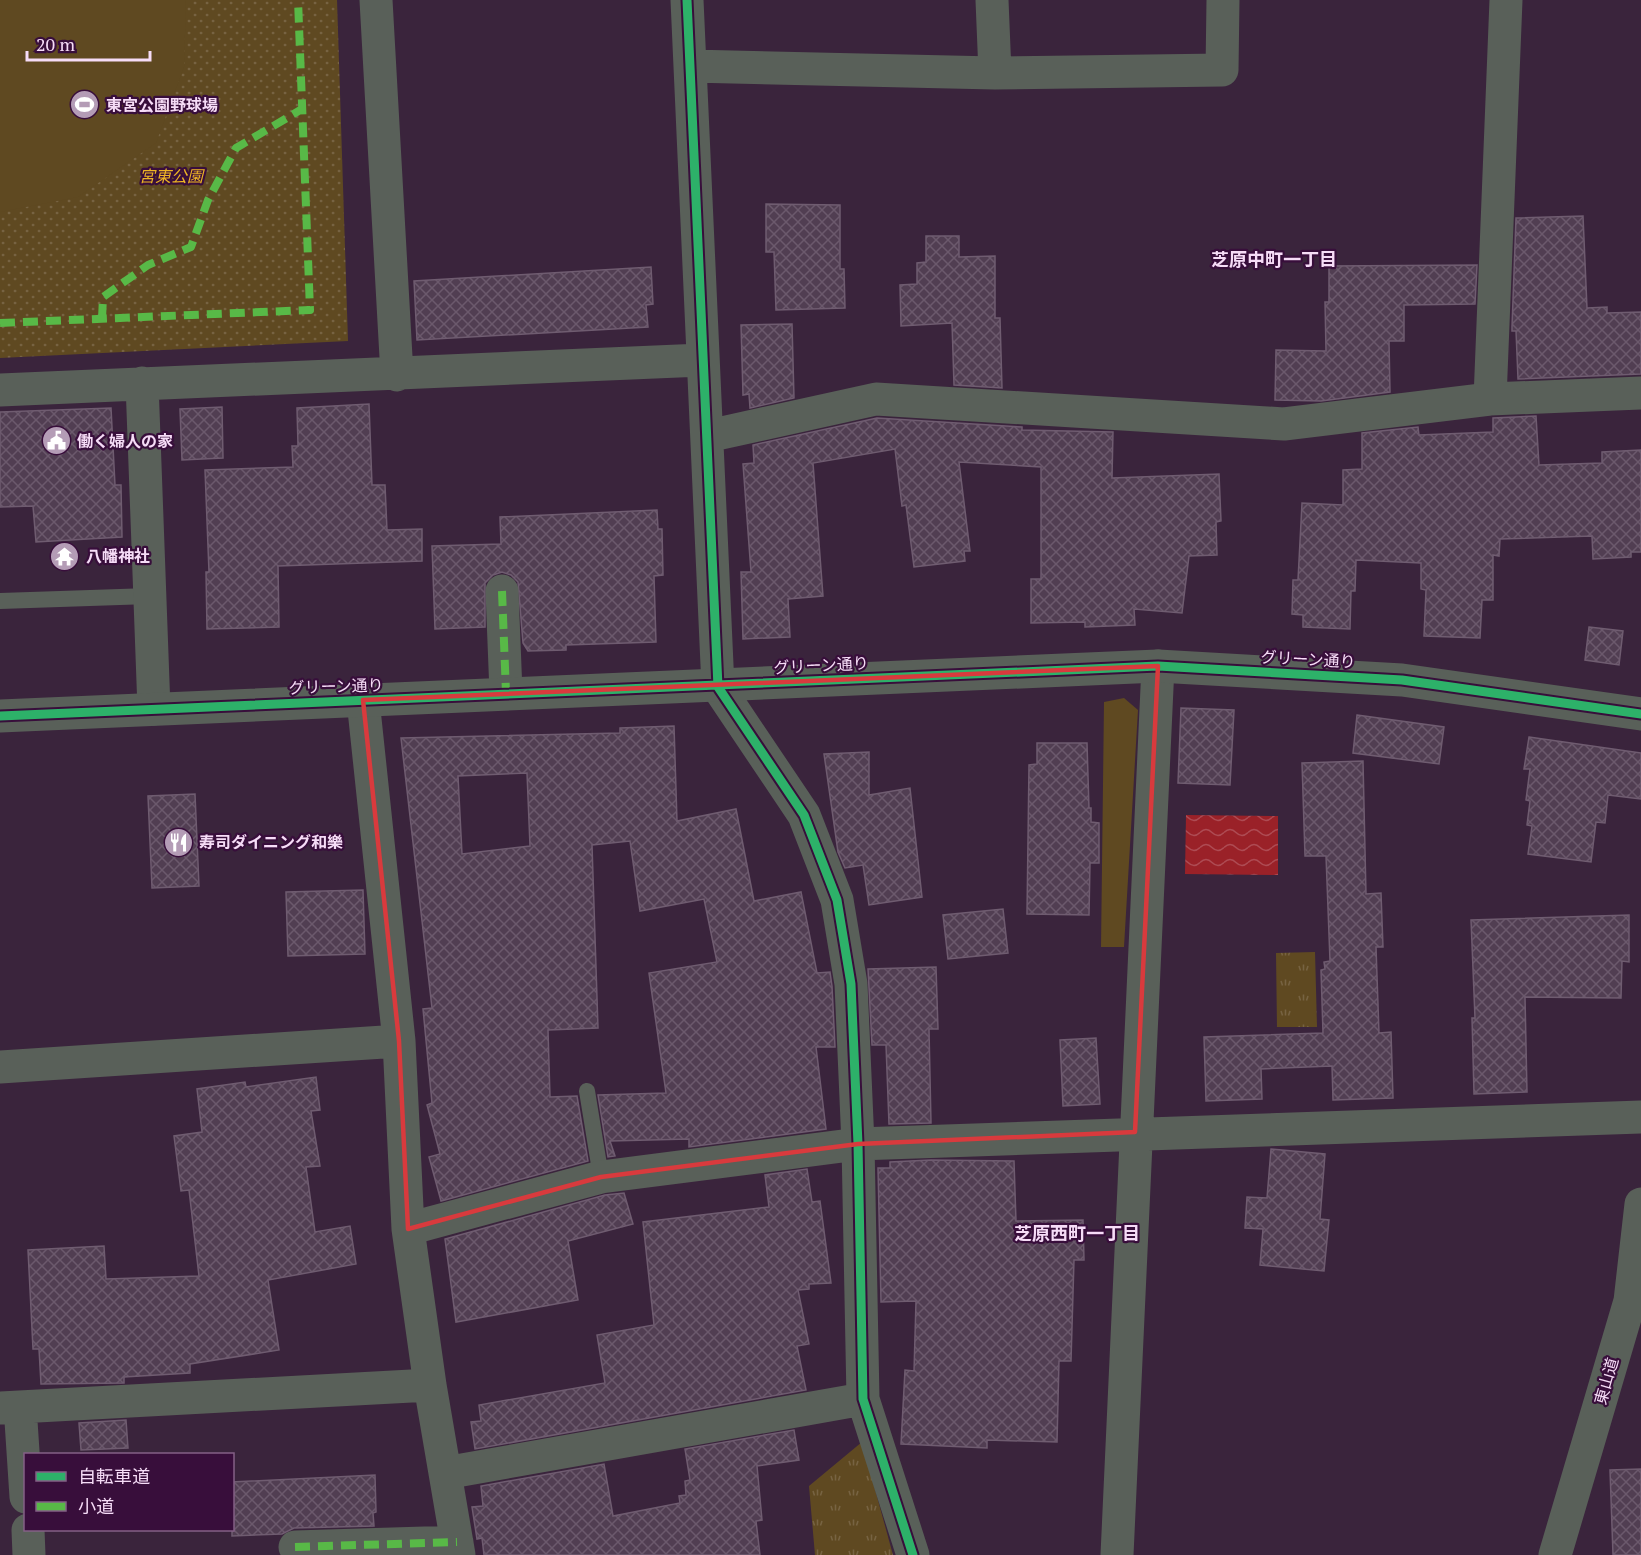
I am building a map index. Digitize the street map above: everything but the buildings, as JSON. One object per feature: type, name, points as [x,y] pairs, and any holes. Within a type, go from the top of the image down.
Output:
[{"type":"street","points":[[376,0],[397,375]]},
{"type":"street","points":[[687,0],[718,687],[804,815],[837,900],[851,984],[858,1144],[863,1399],[914,1555]]},
{"type":"street","points":[[992,0],[995,73]]},
{"type":"street","points":[[690,66],[995,73],[1222,70],[1223,0]]},
{"type":"street","points":[[1490,399],[1506,0]]},
{"type":"street","points":[[0,390],[397,375],[702,360]]},
{"type":"street","points":[[142,383],[154,709]]},
{"type":"street","points":[[708,436],[876,399],[1284,424],[1490,399],[1641,393]]},
{"type":"street","points":[[502,591],[507,693]]},
{"type":"street","points":[[1117,1555],[1158,666]]},
{"type":"street","name":"グリーン通り","points":[[0,716],[507,693],[718,687],[811,680],[1158,666],[1402,680],[1641,714]]},
{"type":"street","points":[[296,1547],[458,1548],[430,1385],[408,1229],[399,1041],[363,700]]},
{"type":"street","points":[[0,1067],[399,1041]]},
{"type":"street","points":[[408,1229],[601,1177],[858,1144],[1135,1132],[1641,1117]]},
{"type":"street","name":"東山道","points":[[1555,1555],[1635,1301],[1641,1204]]},
{"type":"street","points":[[24,1487],[10,1414],[430,1385]]},
{"type":"street","points":[[445,1473],[863,1399]]},
{"type":"street","points":[[27,1531],[29,1555]]},
{"type":"lane","points":[[0,601],[150,596]]},
{"type":"lane","points":[[587,1091],[601,1177]]},
{"type":"highlighted area","points":[[1158,666],[1135,1132],[858,1144],[601,1177],[408,1229],[399,1041],[363,700]]},
{"type":"green space","name":"宮東公園","points":[[0,0],[337,0],[348,341],[0,358]]},
{"type":"green space","name":"東宮公園野球場","points":[[0,0],[186,0],[184,67],[156,143],[78,197],[0,212]]},
{"type":"green space","points":[[1124,698],[1138,710],[1124,947],[1101,947],[1104,702]]},
{"type":"green space","points":[[1315,952],[1317,1027],[1277,1027],[1276,953]]},
{"type":"green space","points":[[862,1442],[893,1555],[815,1555],[809,1486]]},
{"type":"water","points":[[1186,815],[1278,816],[1278,875],[1185,874]]},
{"type":"marked path","points":[[0,323],[310,310],[298,0]]},
{"type":"marked path","points":[[102,319],[103,297],[148,265],[191,247],[208,200],[236,148],[302,109]]},
{"type":"marked path","points":[[502,591],[506,693]]},
{"type":"marked path","points":[[295,1547],[457,1542]]},
{"type":"cycle path","points":[[687,0],[718,687],[804,815],[837,900],[851,984],[858,1144],[863,1399],[913,1555]]},
{"type":"cycle path","points":[[0,716],[1158,666],[1402,680],[1641,714]]},
{"type":"place","name":"東宮公園野球場","points":[[85,105]]},
{"type":"place","name":"働く婦人の家","points":[[56,441]]},
{"type":"place","name":"八幡神社","points":[[65,556]]},
{"type":"place","name":"寿司ダイニング和樂","points":[[178,842]]},
{"type":"district","name":"芝原中町一丁目","points":[[1274,260]]},
{"type":"district","name":"芝原西町一丁目","points":[[1077,1234]]}]
